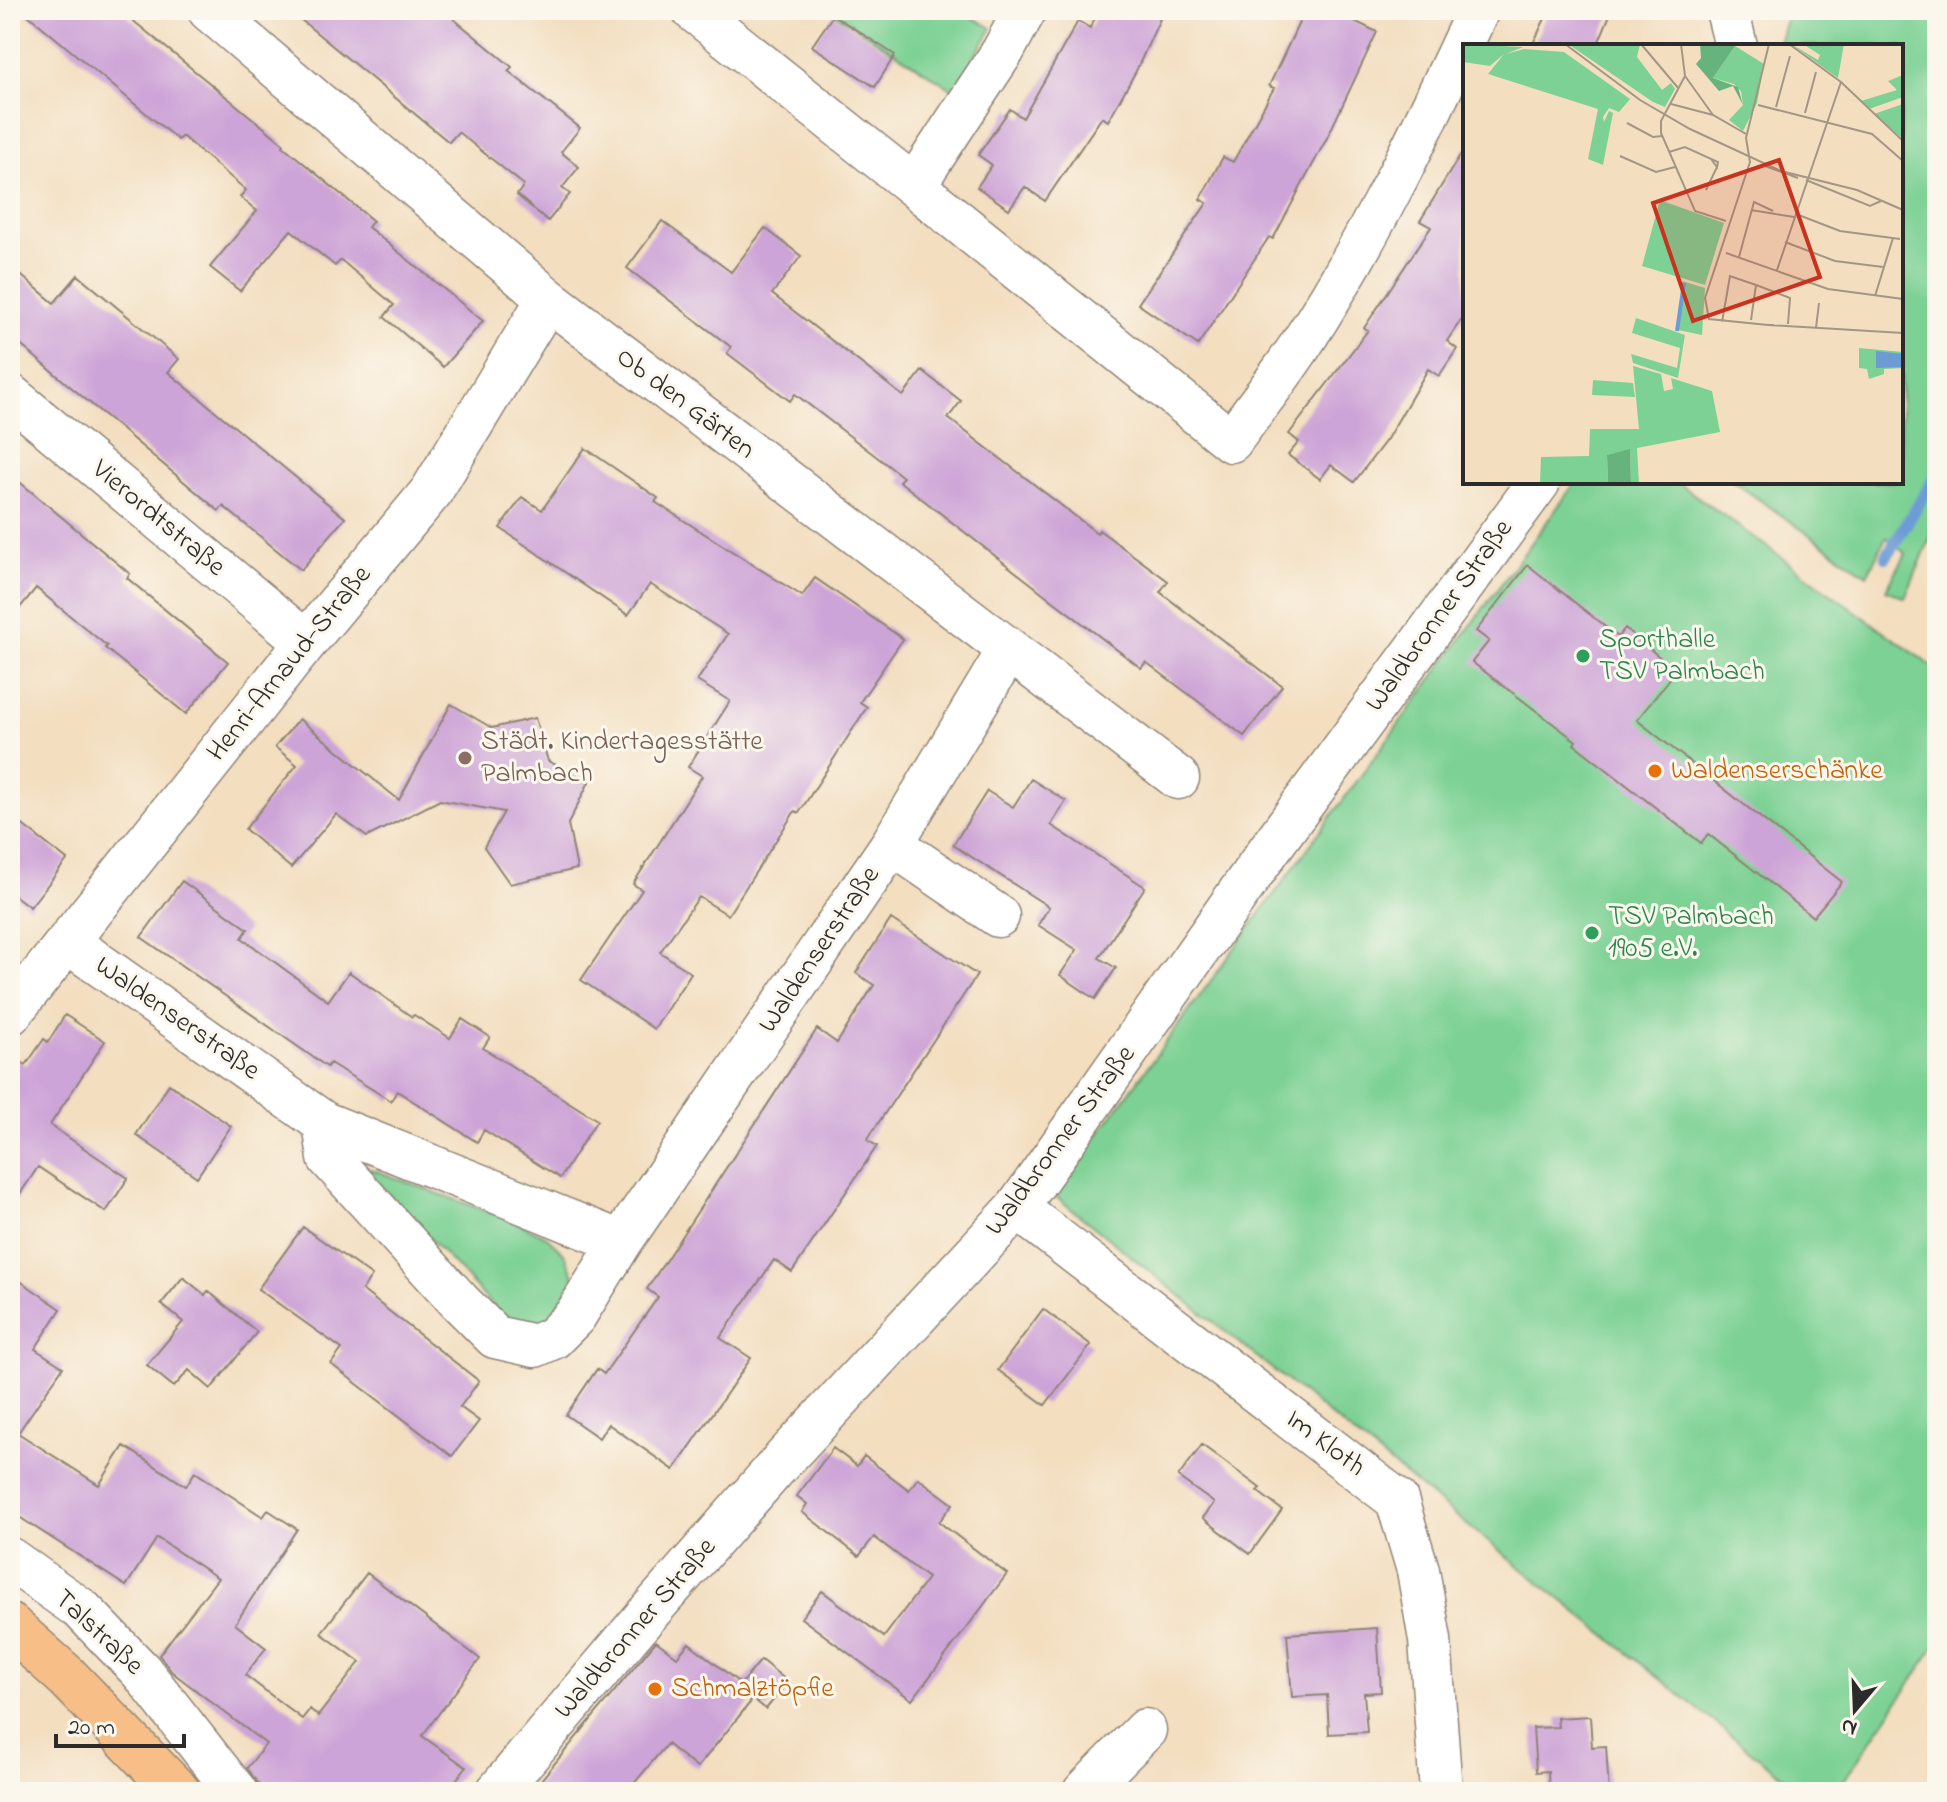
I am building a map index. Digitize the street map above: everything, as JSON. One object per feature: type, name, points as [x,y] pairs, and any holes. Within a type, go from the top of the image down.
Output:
[{"type":"main road","name":"Talstraße","points":[[10,1626],[67,1677],[178,1792]]},
{"type":"street","name":"Ob den Gärten","points":[[209,10],[548,299],[1178,778]]},
{"type":"street","points":[[693,10],[1231,441],[1301,345],[1342,277],[1426,121],[1478,10]]},
{"type":"street","points":[[914,186],[1003,51],[1025,10]]},
{"type":"street","points":[[1727,10],[1736,44]]},
{"type":"street","name":"Henri-Arnaud-Straße","points":[[17,989],[69,943],[306,642],[431,492],[548,299]]},
{"type":"street","name":"Vierordtstraße","points":[[10,395],[306,642]]},
{"type":"street","name":"Waldbronner Straße","points":[[497,1792],[780,1463],[1017,1208],[1269,850],[1538,484]]},
{"type":"street","name":"Waldenserstraße","points":[[324,1123],[329,1158],[495,1337],[535,1346],[553,1338],[575,1316],[621,1242],[892,844],[1008,651]]},
{"type":"street","points":[[892,844],[998,916]]},
{"type":"street","name":"Waldenserstraße","points":[[69,943],[324,1123],[621,1242]]},
{"type":"street","name":"Im Kloth","points":[[1017,1208],[1397,1500],[1418,1570],[1430,1640],[1441,1792]]},
{"type":"street","name":"Talstraße","points":[[10,1559],[82,1610],[141,1671],[236,1792]]},
{"type":"street","points":[[1084,1792],[1145,1730]]},
{"type":"green space","points":[[829,10],[959,10],[992,28],[954,90]]},
{"type":"green space","points":[[1789,10],[1937,10],[1937,523],[1905,598],[1886,590],[1906,554],[1886,537],[1867,575],[1737,484],[1903,484],[1903,44],[1779,44]]},
{"type":"green space","name":"TSV Palmbach 1905 e.V.","points":[[1575,484],[1680,484],[1937,670],[1937,1644],[1836,1792],[1802,1792],[1054,1195]]},
{"type":"green space","points":[[371,1169],[516,1222],[547,1237],[564,1253],[575,1278],[544,1327],[510,1324],[366,1171]]},
{"type":"building","points":[[22,10],[120,10],[284,144],[373,221],[368,227],[483,321],[443,367],[384,317],[394,305],[341,260],[335,266],[291,230],[240,291],[210,267],[257,211],[240,197],[246,190],[182,136],[178,140]]},
{"type":"building","points":[[289,10],[443,10],[512,67],[508,71],[580,128],[561,152],[579,167],[562,188],[570,194],[548,221],[517,195],[524,185],[458,132],[449,142]]},
{"type":"building","points":[[1099,10],[1164,10],[1136,71],[1108,121],[1102,117],[1045,201],[1025,187],[1009,209],[977,187],[992,165],[978,155],[1010,109],[1023,118],[1078,21],[1090,28]]},
{"type":"building","points":[[1305,10],[1332,10],[1377,32],[1328,136],[1273,239],[1269,237],[1198,345],[1138,304],[1207,203],[1200,199],[1223,157],[1233,162],[1274,88],[1269,86]]},
{"type":"building","points":[[1549,10],[1612,10],[1598,44],[1533,44]]},
{"type":"building","points":[[833,15],[895,55],[875,87],[812,46]]},
{"type":"building","points":[[1463,150],[1463,317],[1447,341],[1457,349],[1439,376],[1428,369],[1387,439],[1354,482],[1331,465],[1320,479],[1288,455],[1299,442],[1289,434],[1368,330],[1364,328],[1431,227],[1420,221]]},
{"type":"building","points":[[662,221],[731,272],[765,228],[801,256],[772,294],[903,396],[922,371],[961,401],[948,418],[1097,533],[1099,530],[1168,581],[1160,592],[1282,686],[1244,736],[1146,662],[1141,668],[899,481],[903,477],[795,394],[790,401],[727,353],[731,347],[627,268]]},
{"type":"building","points":[[10,266],[54,303],[78,275],[179,359],[168,372],[345,518],[301,570],[223,506],[219,511],[10,336]]},
{"type":"building","points":[[585,448],[658,498],[655,502],[802,596],[815,578],[903,639],[860,702],[867,707],[728,915],[699,897],[660,952],[691,973],[654,1029],[581,980],[642,890],[633,884],[702,776],[688,767],[730,701],[697,681],[728,634],[650,584],[628,615],[500,528],[522,497],[542,510]]},
{"type":"building","points":[[10,474],[130,574],[127,578],[228,662],[186,714],[36,588],[10,620]]},
{"type":"building","points":[[1528,565],[1618,637],[1625,628],[1676,671],[1637,720],[1842,882],[1813,917],[1708,834],[1701,843],[1574,744],[1576,741],[1472,662],[1489,641],[1476,631]]},
{"type":"building","points":[[451,704],[492,728],[535,718],[548,761],[589,782],[568,824],[577,869],[510,884],[484,847],[504,812],[440,800],[367,837],[336,814],[291,868],[245,829],[297,765],[275,747],[299,719],[399,800]]},
{"type":"building","points":[[1031,779],[1066,801],[1051,825],[1145,887],[1099,958],[1116,968],[1095,999],[1060,975],[1077,950],[1038,925],[1049,907],[953,845],[987,791],[1013,807]]},
{"type":"building","points":[[10,815],[67,860],[30,907],[10,892]]},
{"type":"building","points":[[182,881],[248,929],[242,938],[328,1001],[349,972],[412,1017],[414,1015],[450,1038],[462,1019],[490,1037],[483,1048],[597,1120],[560,1178],[484,1130],[477,1142],[397,1091],[391,1101],[330,1063],[327,1067],[141,937]]},
{"type":"building","points":[[891,919],[977,975],[867,1140],[877,1146],[792,1272],[774,1260],[720,1338],[751,1358],[674,1470],[608,1424],[599,1438],[566,1415],[597,1369],[604,1374],[658,1297],[647,1289],[817,1029],[837,1043],[874,985],[856,973]]},
{"type":"building","points":[[65,1015],[105,1041],[50,1125],[128,1178],[106,1212],[38,1167],[10,1209],[10,1055],[26,1065],[44,1039],[48,1042]]},
{"type":"building","points":[[169,1084],[231,1126],[197,1177],[136,1135]]},
{"type":"building","points":[[303,1227],[372,1276],[362,1290],[479,1381],[460,1407],[479,1421],[452,1456],[331,1364],[342,1349],[258,1289]]},
{"type":"building","points":[[10,1274],[61,1309],[35,1349],[63,1367],[18,1433],[99,1485],[124,1446],[186,1486],[195,1472],[263,1517],[268,1510],[297,1529],[235,1624],[266,1648],[245,1675],[302,1719],[310,1709],[318,1716],[360,1662],[321,1633],[367,1573],[480,1659],[422,1736],[466,1767],[447,1792],[264,1792],[247,1768],[266,1744],[172,1672],[159,1655],[218,1578],[157,1538],[126,1586],[10,1511]]},
{"type":"building","points":[[183,1277],[205,1295],[208,1291],[257,1332],[211,1389],[189,1370],[174,1387],[147,1365],[183,1322],[161,1304]]},
{"type":"building","points":[[1043,1309],[1091,1345],[1045,1405],[998,1370]]},
{"type":"building","points":[[1202,1445],[1260,1488],[1257,1491],[1282,1510],[1250,1554],[1203,1518],[1214,1503],[1178,1477]]},
{"type":"building","points":[[833,1448],[857,1466],[864,1456],[909,1490],[918,1478],[953,1504],[939,1522],[1007,1574],[912,1700],[801,1618],[822,1591],[884,1637],[928,1578],[874,1537],[859,1556],[802,1512],[807,1504],[797,1496]]},
{"type":"building","points":[[1377,1628],[1381,1692],[1364,1693],[1367,1732],[1329,1734],[1327,1695],[1292,1697],[1287,1634]]},
{"type":"building","points":[[656,1641],[677,1657],[689,1643],[741,1684],[761,1660],[788,1682],[766,1709],[753,1699],[697,1768],[667,1744],[627,1792],[531,1792]]},
{"type":"building","points":[[1590,1716],[1592,1747],[1606,1746],[1609,1792],[1549,1792],[1548,1771],[1536,1772],[1533,1728],[1558,1727],[1557,1718]]},
{"type":"waterway","points":[[1886,557],[1937,474]]},
{"type":"place","name":"Sporthalle TSV Palmbach","points":[[1583,656]]},
{"type":"place","name":"Städt. Kindertagesstätte Palmbach","points":[[465,758]]},
{"type":"place","name":"Waldenserschänke","points":[[1655,771]]},
{"type":"place","name":"TSV Palmbach 1905 e.V.","points":[[1592,933]]},
{"type":"place","name":"Schmalztöpfle","points":[[655,1689]]}]
